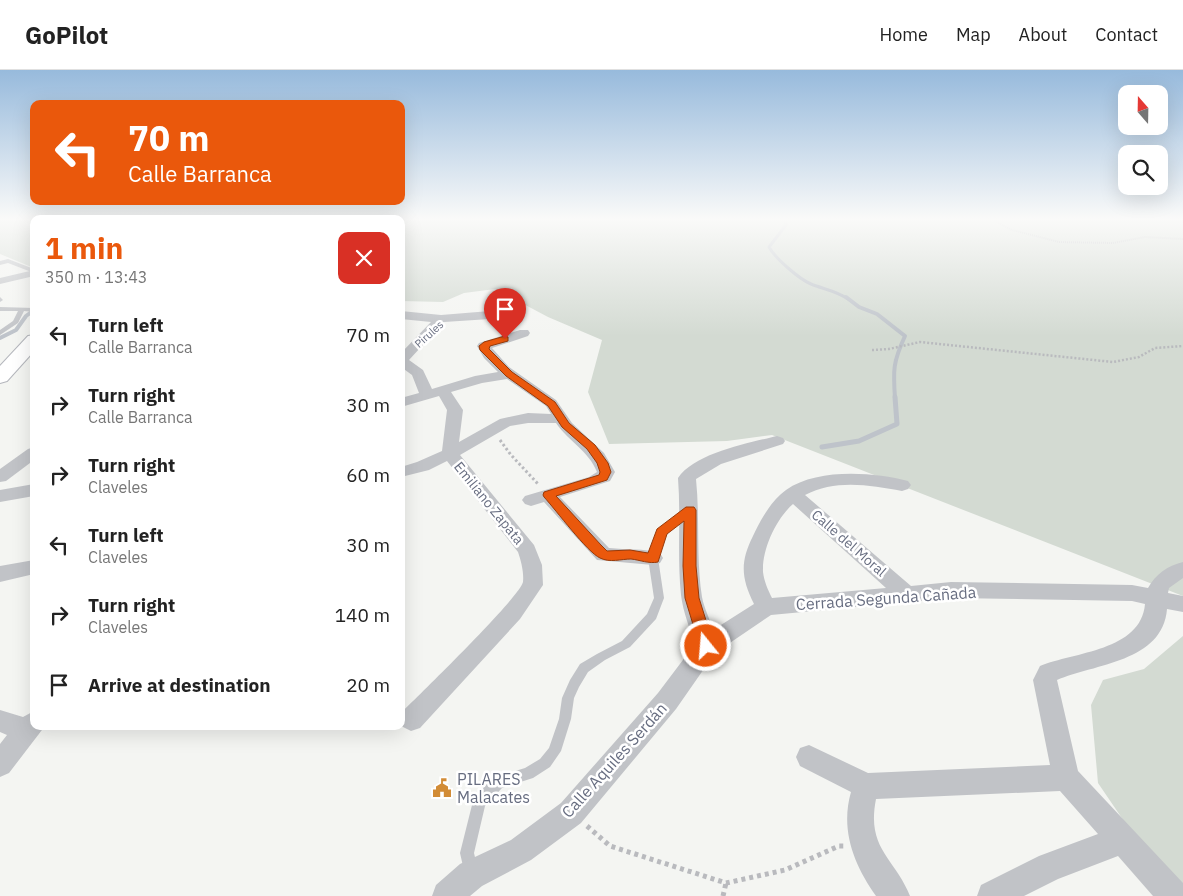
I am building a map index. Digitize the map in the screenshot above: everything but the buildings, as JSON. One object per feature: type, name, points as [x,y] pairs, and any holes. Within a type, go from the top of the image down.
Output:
[{"type":"street","points":[[0,281],[30,273]]},
{"type":"street","name":"Pirules","points":[[405,357],[425,334],[441,320],[490,315],[520,309]]},
{"type":"street","points":[[405,316],[441,320]]},
{"type":"street","points":[[524,333],[484,346],[509,374],[551,404],[571,431],[591,447],[606,472],[604,477],[595,481],[540,498]]},
{"type":"street","points":[[0,377],[30,344]]},
{"type":"street","name":"Emiliano Zapata","points":[[405,362],[418,373],[435,394],[454,410],[450,454],[527,550],[532,565],[533,585],[512,613],[411,720]]},
{"type":"street","points":[[405,402],[480,380],[509,374]]},
{"type":"street","points":[[405,471],[423,466],[450,454],[489,430],[516,419],[562,420]]},
{"type":"street","points":[[706,646],[692,598],[689,566],[690,510],[687,478],[694,470],[740,451],[777,441]]},
{"type":"street","points":[[0,477],[30,455]]},
{"type":"street","points":[[766,607],[754,584],[752,569],[765,526],[778,506],[792,494],[827,481],[850,478],[871,479],[902,485]]},
{"type":"street","points":[[0,496],[30,491]]},
{"type":"street","name":"Calle del Moral","points":[[792,494],[906,593]]},
{"type":"street","points":[[540,498],[604,555],[630,555],[653,558]]},
{"type":"street","points":[[0,574],[30,568]]},
{"type":"street","points":[[1174,896],[1066,778],[1045,680],[1048,673],[1055,670],[1102,658],[1135,642],[1147,631],[1155,618],[1155,598],[1159,587],[1168,575],[1183,568]]},
{"type":"street","name":"Cerrada Segunda Cañada","points":[[766,607],[951,590],[1095,591],[1132,593],[1155,598]]},
{"type":"street","points":[[1155,598],[1183,604]]},
{"type":"street","name":"Calle Aquiles Serdán","points":[[447,896],[471,875],[521,850],[571,813],[667,701],[706,646],[766,607]]},
{"type":"street","points":[[0,721],[30,726]]},
{"type":"street","points":[[2,760],[30,726]]},
{"type":"street","points":[[809,757],[866,786],[1066,778]]},
{"type":"street","points":[[866,786],[863,796],[861,822],[865,849],[879,876],[895,896]]},
{"type":"street","points":[[992,896],[1050,867],[1123,840]]},
{"type":"lane","points":[[0,263],[8,262],[30,270]]},
{"type":"lane","points":[[0,309],[30,310]]},
{"type":"lane","points":[[0,333],[16,322],[24,310]]},
{"type":"lane","points":[[471,875],[467,853],[479,802],[498,783],[528,773],[545,763],[554,752],[565,719],[568,698],[584,668],[626,644],[652,616],[658,598],[653,558],[661,532],[690,510]]},
{"type":"path","points":[[872,350],[883,351],[904,344],[929,342],[939,345],[1113,362],[1139,357],[1162,347],[1183,346]]},
{"type":"path","points":[[489,430],[504,444],[540,498]]},
{"type":"path","points":[[571,813],[610,846],[726,883],[785,870],[839,846],[854,846],[865,849]]},
{"type":"path","points":[[723,896],[726,883]]},
{"type":"shaded area","points":[[11,259],[30,259],[30,266]]},
{"type":"shaded area","points":[[405,259],[1183,259],[1183,596],[772,435],[727,441],[609,444],[588,392],[602,340],[548,317],[495,289],[464,293],[443,302],[405,301]]},
{"type":"shaded area","points":[[1183,636],[1183,896],[1175,896],[1098,783],[1091,705],[1103,680],[1144,669]]},
{"type":"waterway","points":[[778,259],[800,278],[848,299]]},
{"type":"waterway","points":[[846,297],[859,307],[877,314],[905,336],[895,366],[895,398]]},
{"type":"waterway","points":[[0,338],[16,330],[30,313]]},
{"type":"waterway","points":[[822,447],[859,441],[897,424],[895,397]]},
{"type":"place","name":"PILARES Malacates","points":[[442,788]]},
{"type":"route","points":[[505,339],[487,344],[484,346],[485,350],[509,374],[557,410],[571,431],[591,447],[606,472],[604,477],[595,481],[548,495],[596,548],[604,555],[630,555],[653,558],[661,532],[690,510],[689,566],[692,598],[706,646]]}]
